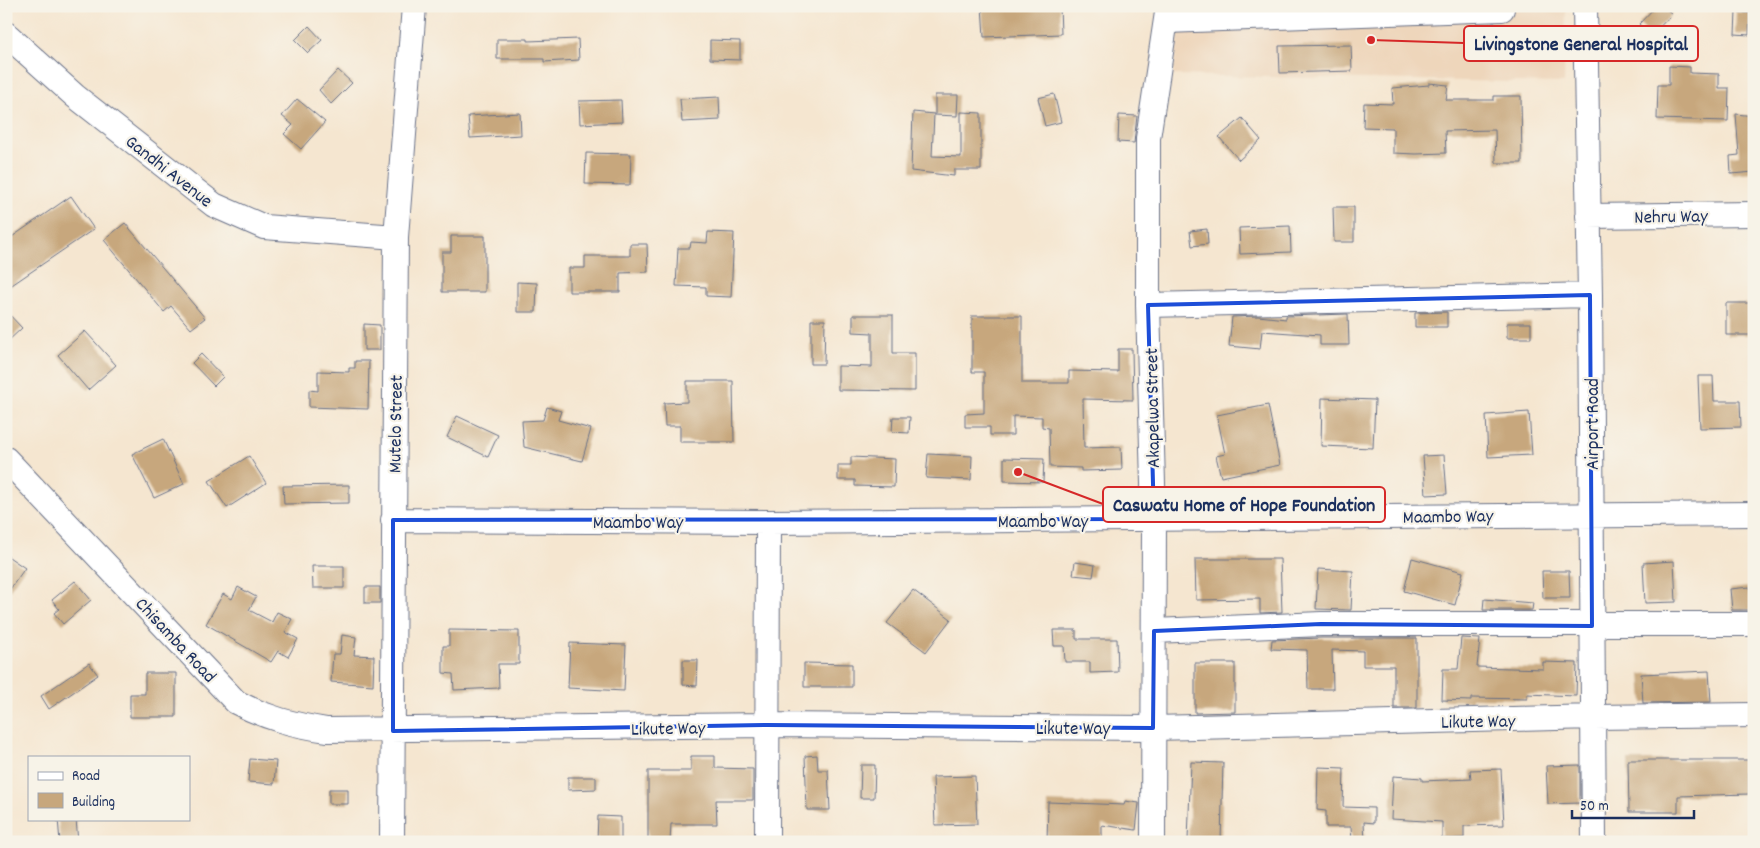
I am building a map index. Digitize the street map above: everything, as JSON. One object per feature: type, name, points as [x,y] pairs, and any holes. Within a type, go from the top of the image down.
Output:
[{"type":"street","name":"Mutelo Street","points":[[392,842],[396,237],[414,6]]},
{"type":"street","name":"Airport Road","points":[[1585,6],[1590,295],[1594,842]]},
{"type":"street","points":[[1167,13],[1502,9]]},
{"type":"street","name":"Akapelwa Street","points":[[1154,842],[1154,519],[1148,305],[1148,138],[1167,13]]},
{"type":"street","name":"Gandhi Avenue","points":[[6,34],[76,96],[214,205],[264,227],[396,237]]},
{"type":"street","name":"Nehru Way","points":[[1588,216],[1754,214]]},
{"type":"street","points":[[1148,305],[1590,295]]},
{"type":"street","name":"Chisamba Road","points":[[6,458],[236,702],[259,714],[287,724],[328,730],[393,731]]},
{"type":"street","name":"Maambo Way","points":[[393,520],[768,522],[1754,514]]},
{"type":"street","points":[[767,842],[768,522]]},
{"type":"street","points":[[1154,631],[1321,624],[1592,626],[1754,624]]},
{"type":"street","name":"Likute Way","points":[[393,731],[768,725],[1153,728],[1754,715]]},
{"type":"highlighted area","points":[[1590,295],[1592,626],[1321,624],[1154,631],[1153,728],[768,725],[393,731],[393,520],[1154,519],[1148,305]]},
{"type":"shaded area","points":[[1182,6],[1566,6],[1564,83],[1173,75]]},
{"type":"building","points":[[982,6],[1060,6],[1061,34],[984,37]]},
{"type":"building","points":[[1656,6],[1663,6],[1672,14],[1651,36],[1639,24]]},
{"type":"building","points":[[1736,12],[1750,13],[1749,35],[1735,34]]},
{"type":"building","points":[[309,26],[322,40],[308,53],[295,40]]},
{"type":"building","points":[[497,39],[528,39],[528,41],[578,39],[579,60],[544,62],[544,59],[497,59]]},
{"type":"building","points":[[710,40],[740,41],[740,60],[710,59]]},
{"type":"building","points":[[1351,45],[1352,71],[1280,73],[1279,46]]},
{"type":"building","points":[[1669,66],[1690,67],[1690,73],[1719,74],[1719,88],[1729,88],[1728,121],[1657,119],[1658,85],[1669,85]]},
{"type":"building","points":[[338,70],[352,83],[331,104],[319,90]]},
{"type":"building","points":[[1429,83],[1448,85],[1446,100],[1494,100],[1494,96],[1521,96],[1522,163],[1496,163],[1495,130],[1445,131],[1446,153],[1416,154],[1393,153],[1393,128],[1363,127],[1364,103],[1393,104],[1392,88],[1429,85]]},
{"type":"building","points":[[1054,94],[1061,122],[1045,126],[1038,98]]},
{"type":"building","points":[[935,95],[958,95],[957,116],[935,115]]},
{"type":"building","points":[[719,97],[720,120],[682,122],[680,99]]},
{"type":"building","points":[[297,99],[325,122],[301,149],[284,134],[293,125],[282,116]]},
{"type":"building","points":[[621,100],[622,122],[580,124],[579,101]]},
{"type":"building","points":[[913,112],[934,114],[932,156],[961,157],[961,112],[981,113],[981,170],[954,170],[954,176],[911,171]]},
{"type":"building","points":[[520,113],[521,135],[470,138],[468,116]]},
{"type":"building","points":[[1736,114],[1754,116],[1754,172],[1731,174],[1730,156],[1739,155]]},
{"type":"building","points":[[1119,115],[1137,116],[1134,143],[1118,142]]},
{"type":"building","points":[[1242,118],[1261,140],[1239,160],[1219,137]]},
{"type":"building","points":[[586,153],[631,154],[630,185],[585,184]]},
{"type":"building","points":[[71,196],[94,229],[6,289],[6,241]]},
{"type":"building","points":[[1333,207],[1354,207],[1354,242],[1334,242]]},
{"type":"building","points":[[125,223],[205,318],[191,329],[171,306],[164,312],[104,240]]},
{"type":"building","points":[[1290,226],[1291,252],[1240,254],[1239,228]]},
{"type":"building","points":[[1207,229],[1208,244],[1192,246],[1190,231]]},
{"type":"building","points":[[708,232],[734,233],[731,297],[706,296],[706,287],[676,286],[678,248],[690,248],[691,242],[707,243]]},
{"type":"building","points":[[451,236],[485,236],[485,292],[442,292],[442,252],[451,252]]},
{"type":"building","points":[[630,244],[647,244],[648,272],[620,273],[620,292],[569,292],[569,268],[585,268],[585,256],[630,256]]},
{"type":"building","points":[[517,282],[537,283],[536,312],[517,312]]},
{"type":"building","points":[[1726,303],[1754,303],[1754,335],[1726,335]]},
{"type":"building","points":[[6,311],[22,328],[6,343]]},
{"type":"building","points":[[1447,312],[1447,327],[1415,327],[1415,313]]},
{"type":"building","points":[[1348,314],[1349,345],[1320,345],[1320,335],[1262,331],[1260,349],[1229,346],[1232,317],[1258,316],[1286,319],[1286,316]]},
{"type":"building","points":[[853,315],[893,315],[893,353],[915,353],[915,391],[838,390],[838,366],[872,367],[872,333],[853,332]]},
{"type":"building","points":[[972,316],[1022,316],[1022,383],[1069,383],[1069,371],[1118,372],[1118,349],[1132,349],[1133,400],[1083,399],[1084,448],[1121,447],[1122,470],[1081,471],[1081,468],[1050,467],[1049,428],[1042,427],[1042,417],[1013,416],[1013,435],[990,435],[990,427],[965,427],[965,414],[984,413],[984,372],[972,372]]},
{"type":"building","points":[[811,320],[825,320],[824,364],[811,364]]},
{"type":"building","points":[[1507,323],[1531,323],[1531,338],[1507,338]]},
{"type":"building","points":[[364,324],[380,325],[380,350],[364,350]]},
{"type":"building","points":[[85,331],[116,365],[88,390],[58,355]]},
{"type":"building","points":[[201,354],[223,377],[214,386],[192,363]]},
{"type":"building","points":[[355,361],[369,361],[368,409],[309,407],[309,390],[318,391],[318,371],[349,372],[349,368],[355,368]]},
{"type":"building","points":[[1698,376],[1713,376],[1714,401],[1740,401],[1741,427],[1700,428]]},
{"type":"building","points":[[687,381],[733,381],[734,442],[680,442],[680,426],[665,426],[664,403],[687,402]]},
{"type":"building","points":[[1322,398],[1375,400],[1373,448],[1321,446]]},
{"type":"building","points":[[1268,405],[1280,465],[1221,477],[1216,456],[1225,454],[1217,415]]},
{"type":"building","points":[[547,407],[561,411],[558,420],[591,429],[582,461],[524,447],[522,421],[543,420]]},
{"type":"building","points":[[1529,412],[1532,455],[1488,457],[1486,415]]},
{"type":"building","points":[[457,416],[498,435],[488,457],[447,437]]},
{"type":"building","points":[[893,417],[910,417],[909,433],[892,432]]},
{"type":"building","points":[[163,439],[184,484],[154,498],[132,454]]},
{"type":"building","points":[[928,454],[972,456],[971,480],[926,478]]},
{"type":"building","points":[[1444,455],[1447,494],[1426,495],[1423,456]]},
{"type":"building","points":[[249,456],[266,483],[227,508],[209,481]]},
{"type":"building","points":[[851,457],[895,459],[894,487],[855,486],[855,480],[838,480],[838,465],[851,465]]},
{"type":"building","points":[[1004,458],[1044,459],[1043,482],[1004,481]]},
{"type":"building","points":[[349,485],[349,503],[284,504],[283,486]]},
{"type":"building","points":[[6,555],[25,568],[6,595]]},
{"type":"building","points":[[1412,558],[1463,572],[1455,605],[1404,591]]},
{"type":"building","points":[[1195,559],[1280,559],[1282,612],[1260,613],[1260,599],[1196,600]]},
{"type":"building","points":[[1674,561],[1676,602],[1645,603],[1643,563]]},
{"type":"building","points":[[1075,562],[1095,565],[1093,577],[1073,575]]},
{"type":"building","points":[[312,566],[344,566],[344,588],[313,588]]},
{"type":"building","points":[[1318,569],[1353,571],[1351,610],[1316,609]]},
{"type":"building","points":[[1542,571],[1569,571],[1570,598],[1543,598]]},
{"type":"building","points":[[75,581],[91,600],[63,624],[54,613],[59,609],[52,600]]},
{"type":"building","points":[[238,587],[256,597],[249,610],[272,622],[277,612],[292,619],[285,632],[298,639],[288,657],[278,651],[271,662],[206,624],[223,594],[232,599]]},
{"type":"building","points":[[365,587],[380,587],[380,603],[365,603]]},
{"type":"building","points":[[1750,587],[1752,610],[1732,610],[1730,589]]},
{"type":"building","points":[[913,590],[951,619],[926,652],[887,623]]},
{"type":"building","points":[[1484,599],[1533,603],[1532,610],[1483,610]]},
{"type":"building","points":[[449,630],[519,631],[519,664],[498,664],[499,688],[454,690],[453,674],[443,673],[443,646],[449,646]]},
{"type":"building","points":[[1053,630],[1076,630],[1076,639],[1117,639],[1118,672],[1090,673],[1090,662],[1065,662],[1064,646],[1054,646]]},
{"type":"building","points":[[342,635],[356,637],[354,655],[374,656],[373,685],[331,682],[333,654],[340,654]]},
{"type":"building","points":[[1417,638],[1417,708],[1394,708],[1394,666],[1363,666],[1363,651],[1332,650],[1333,689],[1308,689],[1307,650],[1271,649],[1272,640]]},
{"type":"building","points":[[1461,638],[1480,639],[1477,667],[1543,669],[1543,662],[1577,663],[1576,696],[1527,694],[1527,699],[1471,698],[1471,701],[1442,700],[1443,669],[1458,669]]},
{"type":"building","points":[[570,643],[626,645],[624,691],[568,688]]},
{"type":"building","points":[[683,660],[698,660],[697,686],[683,685]]},
{"type":"building","points":[[89,663],[98,675],[49,709],[41,696]]},
{"type":"building","points":[[804,663],[852,664],[852,687],[804,687]]},
{"type":"building","points":[[1195,663],[1235,663],[1235,712],[1195,713]]},
{"type":"building","points":[[1709,671],[1711,702],[1643,703],[1641,674]]},
{"type":"building","points":[[145,673],[176,673],[176,717],[130,717],[130,694],[145,694]]},
{"type":"building","points":[[817,755],[818,770],[828,770],[830,810],[807,810],[805,756]]},
{"type":"building","points":[[691,756],[715,756],[715,768],[753,769],[753,800],[716,800],[717,824],[671,824],[670,842],[648,842],[648,771],[691,771]]},
{"type":"building","points":[[250,759],[276,761],[274,784],[248,782]]},
{"type":"building","points":[[1628,760],[1749,760],[1749,794],[1678,796],[1678,812],[1629,812]]},
{"type":"building","points":[[1191,762],[1223,763],[1221,841],[1188,840]]},
{"type":"building","points":[[861,765],[875,765],[874,798],[860,798]]},
{"type":"building","points":[[1580,765],[1580,803],[1548,804],[1546,766]]},
{"type":"building","points":[[1318,767],[1344,768],[1343,807],[1374,808],[1374,823],[1364,822],[1365,842],[1352,842],[1351,827],[1326,827],[1326,811],[1317,810]]},
{"type":"building","points":[[1501,769],[1504,825],[1464,826],[1464,838],[1442,839],[1442,822],[1391,819],[1393,776],[1422,778],[1422,781],[1471,779],[1470,770]]},
{"type":"building","points":[[975,776],[977,824],[935,825],[933,777]]},
{"type":"building","points":[[568,777],[596,777],[596,789],[568,790]]},
{"type":"building","points":[[329,789],[348,789],[348,804],[329,804]]},
{"type":"building","points":[[1125,801],[1139,803],[1136,830],[1102,825],[1102,842],[1047,842],[1048,802],[1124,805]]},
{"type":"building","points":[[598,816],[621,817],[621,842],[597,841]]},
{"type":"building","points":[[58,820],[76,820],[78,842],[60,842]]},
{"type":"place","name":"Livingstone General Hospital","points":[[1371,40]]},
{"type":"place","name":"Caswatu Home of Hope Foundation","points":[[1018,472]]}]
